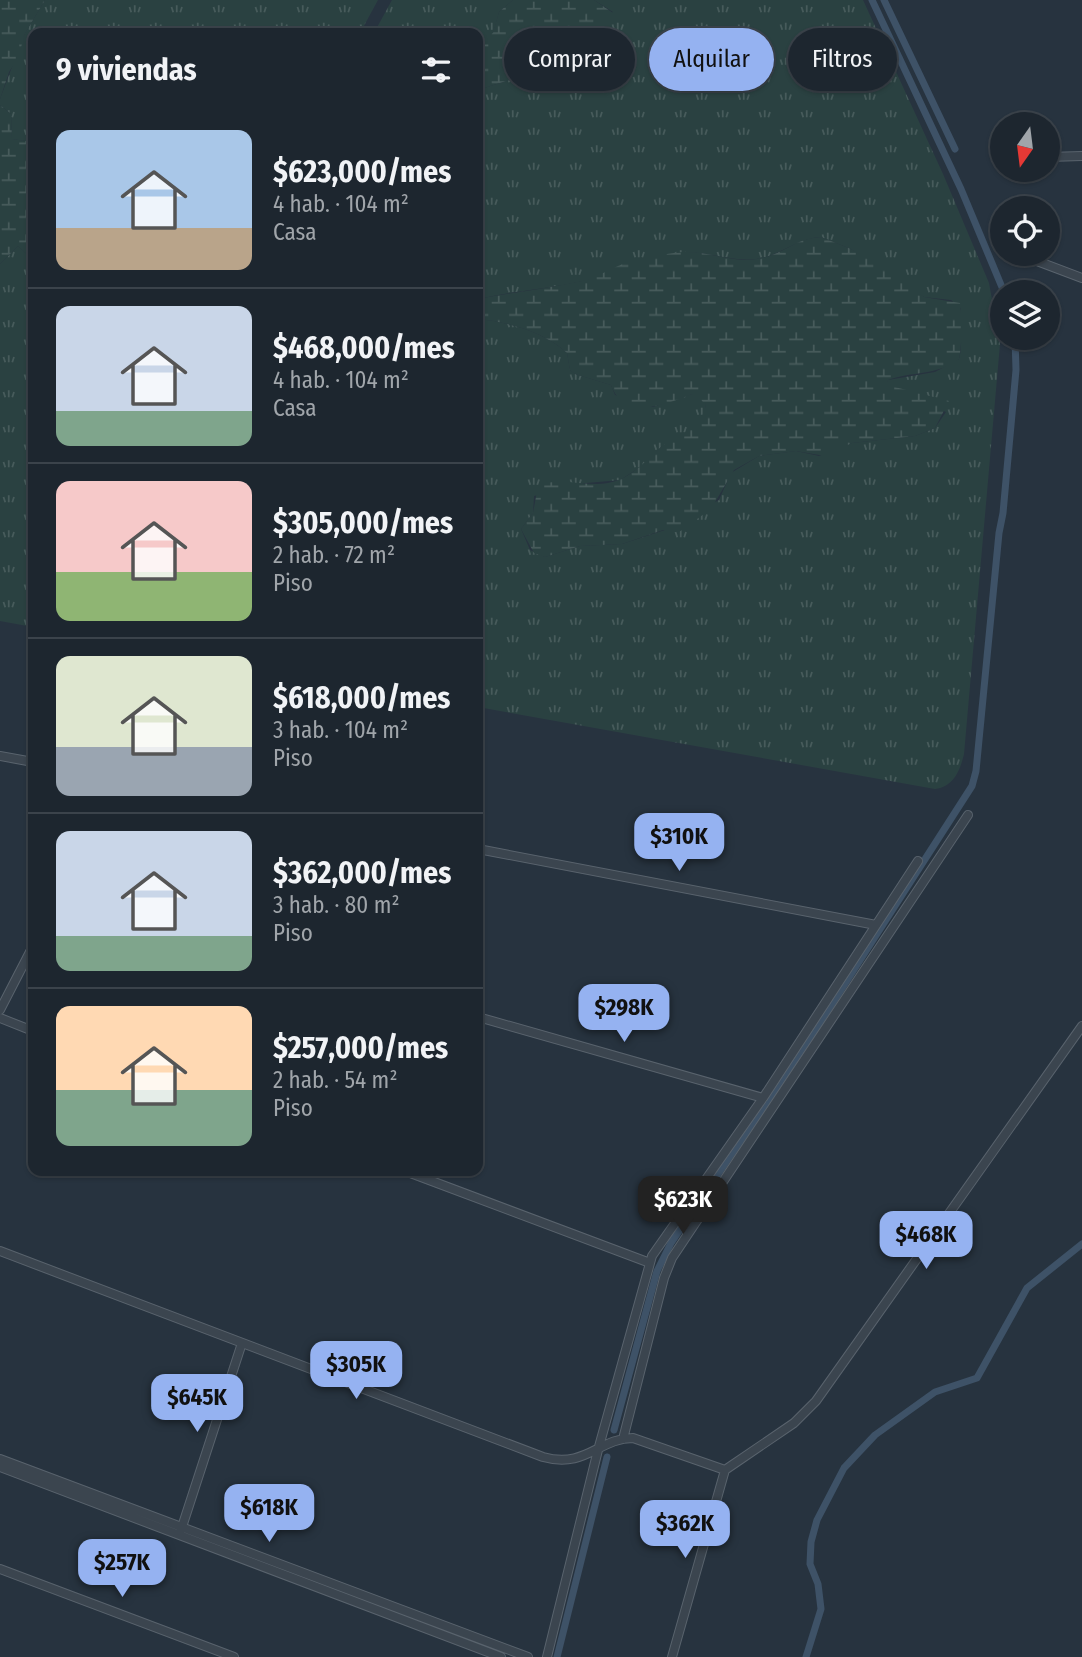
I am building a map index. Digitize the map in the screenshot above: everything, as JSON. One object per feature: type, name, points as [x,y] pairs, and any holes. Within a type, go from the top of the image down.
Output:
[{"type":"street","points":[[1060,157],[1082,156]]},
{"type":"street","points":[[1050,266],[1082,278]]},
{"type":"street","points":[[0,756],[28,761]]},
{"type":"street","points":[[623,1439],[664,1278],[672,1258],[968,815]]},
{"type":"street","points":[[483,850],[876,925]]},
{"type":"street","points":[[547,1657],[598,1450],[650,1263],[659,1244],[762,1098],[918,861]]},
{"type":"street","points":[[0,1010],[28,956]]},
{"type":"street","points":[[0,1018],[28,1029]]},
{"type":"street","points":[[483,1018],[762,1098]]},
{"type":"street","points":[[672,1657],[725,1470],[793,1423],[816,1401],[1082,1026]]},
{"type":"street","points":[[418,1176],[650,1263]]},
{"type":"street","points":[[0,1251],[543,1457],[571,1460],[623,1439],[637,1439],[725,1470]]},
{"type":"street","points":[[181,1531],[242,1343]]},
{"type":"street","points":[[0,1459],[501,1657]]},
{"type":"street","points":[[0,1467],[528,1657]]},
{"type":"street","points":[[0,1569],[234,1657]]},
{"type":"green space","points":[[0,0],[45,0],[24,35],[19,56],[9,72],[0,99]]},
{"type":"green space","points":[[45,0],[378,0],[363,28],[28,28]]},
{"type":"green space","points":[[392,0],[513,0],[499,12],[493,34],[483,39],[483,28],[377,28]]},
{"type":"green space","points":[[513,0],[594,0],[616,15],[599,28],[504,28],[504,82],[483,88],[483,39],[493,33],[499,12]]},
{"type":"green space","points":[[594,0],[863,0],[876,28],[788,28],[788,91],[897,91],[897,74],[943,174],[989,283],[990,350],[999,350],[964,754],[955,777],[941,788],[483,708],[483,320],[514,326],[548,339],[567,353],[570,370],[611,385],[615,395],[653,407],[692,394],[698,395],[706,404],[704,416],[697,426],[661,447],[645,464],[620,480],[575,484],[534,496],[533,513],[521,529],[530,550],[545,557],[580,546],[622,544],[668,529],[719,500],[731,473],[759,456],[796,451],[819,456],[852,443],[915,436],[935,428],[946,412],[886,385],[888,380],[935,372],[959,359],[960,353],[961,308],[951,300],[924,297],[851,249],[821,237],[804,240],[756,259],[681,253],[583,281],[483,298],[483,88],[504,82],[504,91],[635,91],[635,28],[593,28],[613,12]]},
{"type":"green space","points":[[28,28],[28,144],[26,141],[12,139],[11,114],[0,105]]},
{"type":"green space","points":[[0,105],[11,114],[12,139],[26,141],[28,144],[28,255],[18,246],[0,264]]},
{"type":"green space","points":[[821,237],[851,249],[896,275],[924,297],[960,303],[959,359],[933,371],[888,380],[887,385],[949,401],[935,428],[915,436],[852,443],[825,456],[796,451],[759,456],[734,470],[711,509],[679,532],[663,530],[622,544],[580,546],[545,557],[534,553],[521,529],[533,513],[538,486],[554,482],[600,484],[624,478],[661,447],[695,426],[706,404],[692,394],[646,407],[625,403],[611,385],[570,370],[567,353],[548,339],[514,326],[483,320],[483,298],[582,281],[631,261],[683,252],[757,259],[811,238]]},
{"type":"green space","points":[[18,246],[28,255],[28,626],[0,621],[0,264]]},
{"type":"waterway","points":[[872,0],[961,189],[999,280]]},
{"type":"waterway","points":[[884,0],[955,149]]},
{"type":"waterway","points":[[614,1430],[657,1271],[671,1243],[803,1049],[972,786],[976,771],[1003,513],[1016,370],[1015,350]]},
{"type":"waterway","points":[[806,1657],[821,1609],[818,1584],[810,1564],[811,1542],[817,1520],[844,1468],[875,1435],[935,1392],[977,1378],[1027,1288],[1082,1244]]},
{"type":"waterway","points":[[557,1657],[607,1457]]}]
